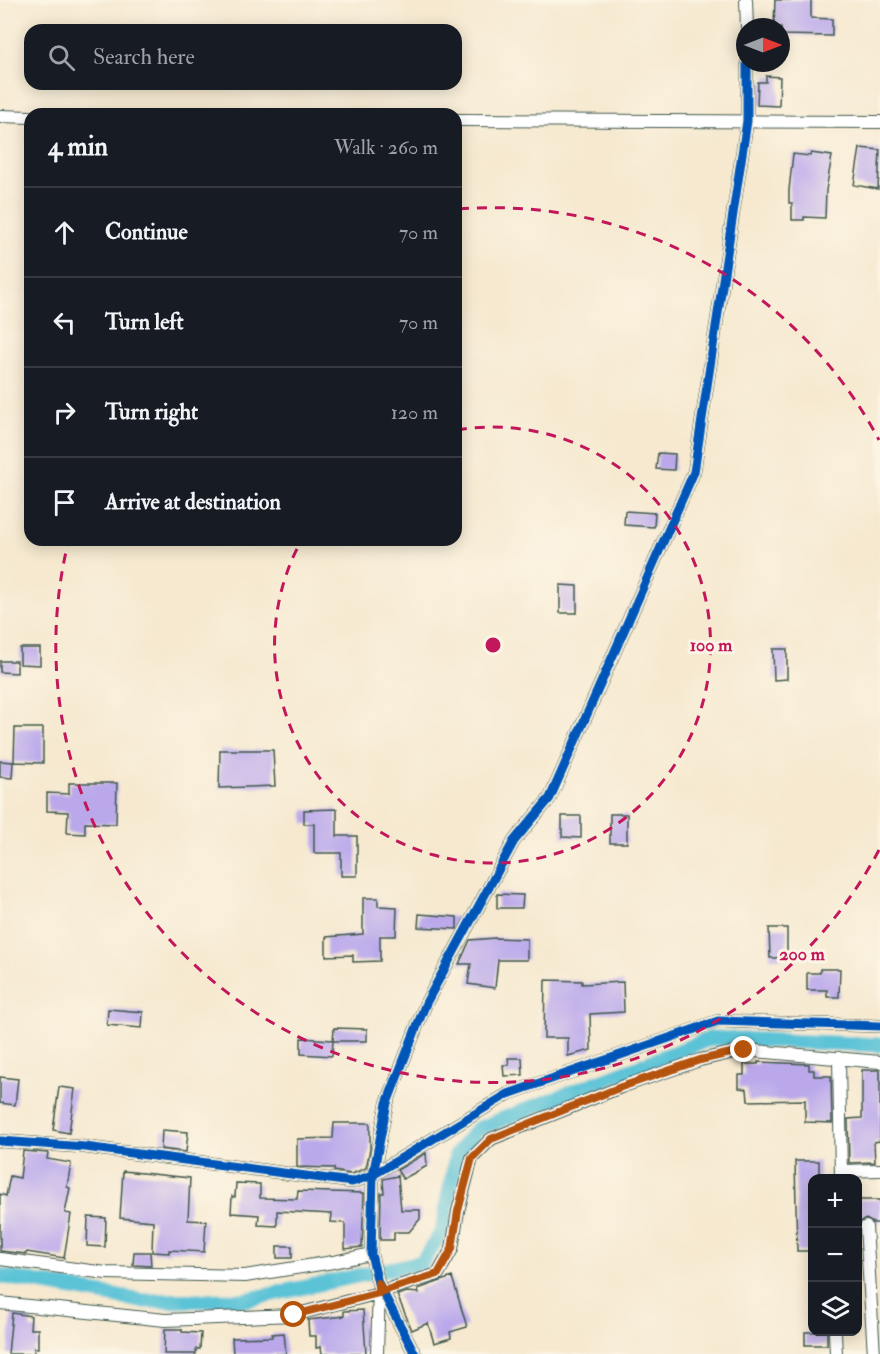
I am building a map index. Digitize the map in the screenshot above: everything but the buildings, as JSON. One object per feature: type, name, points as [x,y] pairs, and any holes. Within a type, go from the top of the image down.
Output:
[{"type":"street","points":[[747,0],[747,18]]},
{"type":"street","points":[[415,1354],[379,1285],[371,1254],[373,1175],[387,1103],[426,1003],[514,841],[550,798],[694,472],[747,121],[747,72]]},
{"type":"street","points":[[0,117],[24,117]]},
{"type":"street","points":[[462,120],[880,122]]},
{"type":"street","points":[[0,1141],[86,1147],[352,1182],[373,1175],[508,1094],[718,1021],[880,1026]]},
{"type":"street","points":[[0,1304],[165,1320],[294,1315],[379,1285],[438,1274],[452,1249],[458,1211],[472,1158],[491,1139],[621,1087],[711,1057],[744,1050],[880,1062]]},
{"type":"street","points":[[839,1058],[841,1174]]},
{"type":"street","points":[[849,1174],[880,1170]]},
{"type":"street","points":[[874,1354],[862,1227],[880,1227]]},
{"type":"street","points":[[0,1259],[106,1273],[245,1276],[371,1254]]},
{"type":"street","points":[[377,1354],[379,1285]]},
{"type":"street","points":[[835,1336],[836,1354]]},
{"type":"waterway","points":[[0,1276],[142,1301],[245,1300],[422,1262],[442,1232],[456,1155],[477,1129],[712,1038],[880,1045]]},
{"type":"cycle path","points":[[415,1354],[378,1283],[371,1254],[373,1175],[387,1103],[426,1003],[514,841],[550,798],[694,472],[747,121],[747,72]]},
{"type":"cycle path","points":[[0,1141],[85,1147],[352,1182],[373,1175],[508,1094],[718,1021],[880,1026]]},
{"type":"route","points":[[294,1315],[379,1293],[378,1283],[383,1291],[438,1274],[452,1249],[458,1211],[472,1158],[491,1139],[621,1087],[700,1060],[744,1050]]}]
